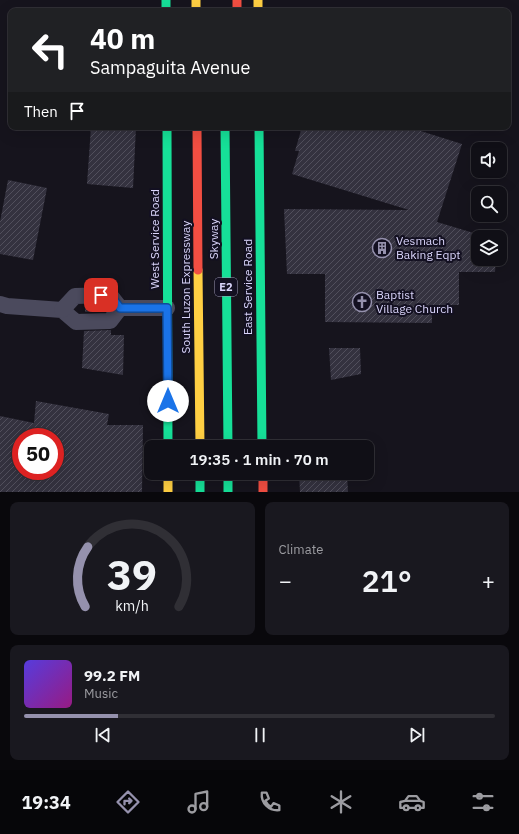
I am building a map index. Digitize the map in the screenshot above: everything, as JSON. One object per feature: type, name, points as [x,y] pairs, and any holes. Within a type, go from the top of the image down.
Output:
[{"type":"main road","name":"West Service Road","points":[[166,130],[168,440]]},
{"type":"main road","name":"South Luzon Expressway","points":[[197,130],[200,440]]},
{"type":"main road","name":"Skyway","points":[[225,130],[228,440]]},
{"type":"main road","name":"East Service Road","points":[[259,130],[260,396],[262,440]]},
{"type":"main road","name":"E2","points":[[207,277],[208,440]]},
{"type":"main road","points":[[168,480],[168,492]]},
{"type":"main road","points":[[200,480],[200,492]]},
{"type":"main road","points":[[208,480],[209,492]]},
{"type":"main road","points":[[228,480],[228,492]]},
{"type":"main road","points":[[263,480],[263,492]]},
{"type":"street","points":[[62,310],[75,296],[110,295],[120,308]]},
{"type":"street","points":[[0,304],[7,306],[62,310],[76,322],[110,321],[120,308]]},
{"type":"street","points":[[120,308],[167,308]]},
{"type":"building","points":[[91,130],[136,130],[133,188],[87,184]]},
{"type":"building","points":[[301,130],[418,130],[462,144],[437,222],[471,232],[471,266],[495,266],[495,272],[459,272],[459,305],[432,305],[432,323],[325,322],[325,274],[287,274],[284,209],[409,210],[292,174],[299,151],[295,151]]},
{"type":"building","points":[[8,180],[47,188],[33,260],[0,254],[0,222]]},
{"type":"building","points":[[85,305],[105,305],[108,308],[105,312],[85,312]]},
{"type":"building","points":[[111,330],[111,335],[124,335],[123,375],[82,368],[84,331]]},
{"type":"building","points":[[329,348],[360,348],[361,374],[331,380]]},
{"type":"building","points":[[36,401],[109,414],[107,425],[143,425],[142,492],[0,492],[0,416],[34,423]]},
{"type":"building","points":[[299,480],[347,480],[348,492],[300,492]]},
{"type":"traffic: fast","points":[[166,0],[166,8]]},
{"type":"traffic: fast","points":[[167,130],[168,440]]},
{"type":"traffic: fast","points":[[225,130],[228,440]]},
{"type":"traffic: fast","points":[[259,130],[262,440]]},
{"type":"traffic: fast","points":[[200,480],[200,492]]},
{"type":"traffic: fast","points":[[228,480],[228,492]]},
{"type":"traffic: slow","points":[[196,0],[196,8]]},
{"type":"traffic: slow","points":[[258,0],[258,8]]},
{"type":"traffic: slow","points":[[198,270],[200,440]]},
{"type":"traffic: slow","points":[[168,480],[168,492]]},
{"type":"traffic: jam","points":[[237,0],[237,8]]},
{"type":"traffic: jam","points":[[197,130],[198,270]]},
{"type":"traffic: jam","points":[[263,480],[263,492]]},
{"type":"place","name":"Vesmach Baking Eqpt","points":[[382,248]]},
{"type":"place","name":"Baptist Village Church","points":[[362,302]]},
{"type":"route","points":[[101,295],[110,295],[120,308],[167,308],[168,401]]}]
